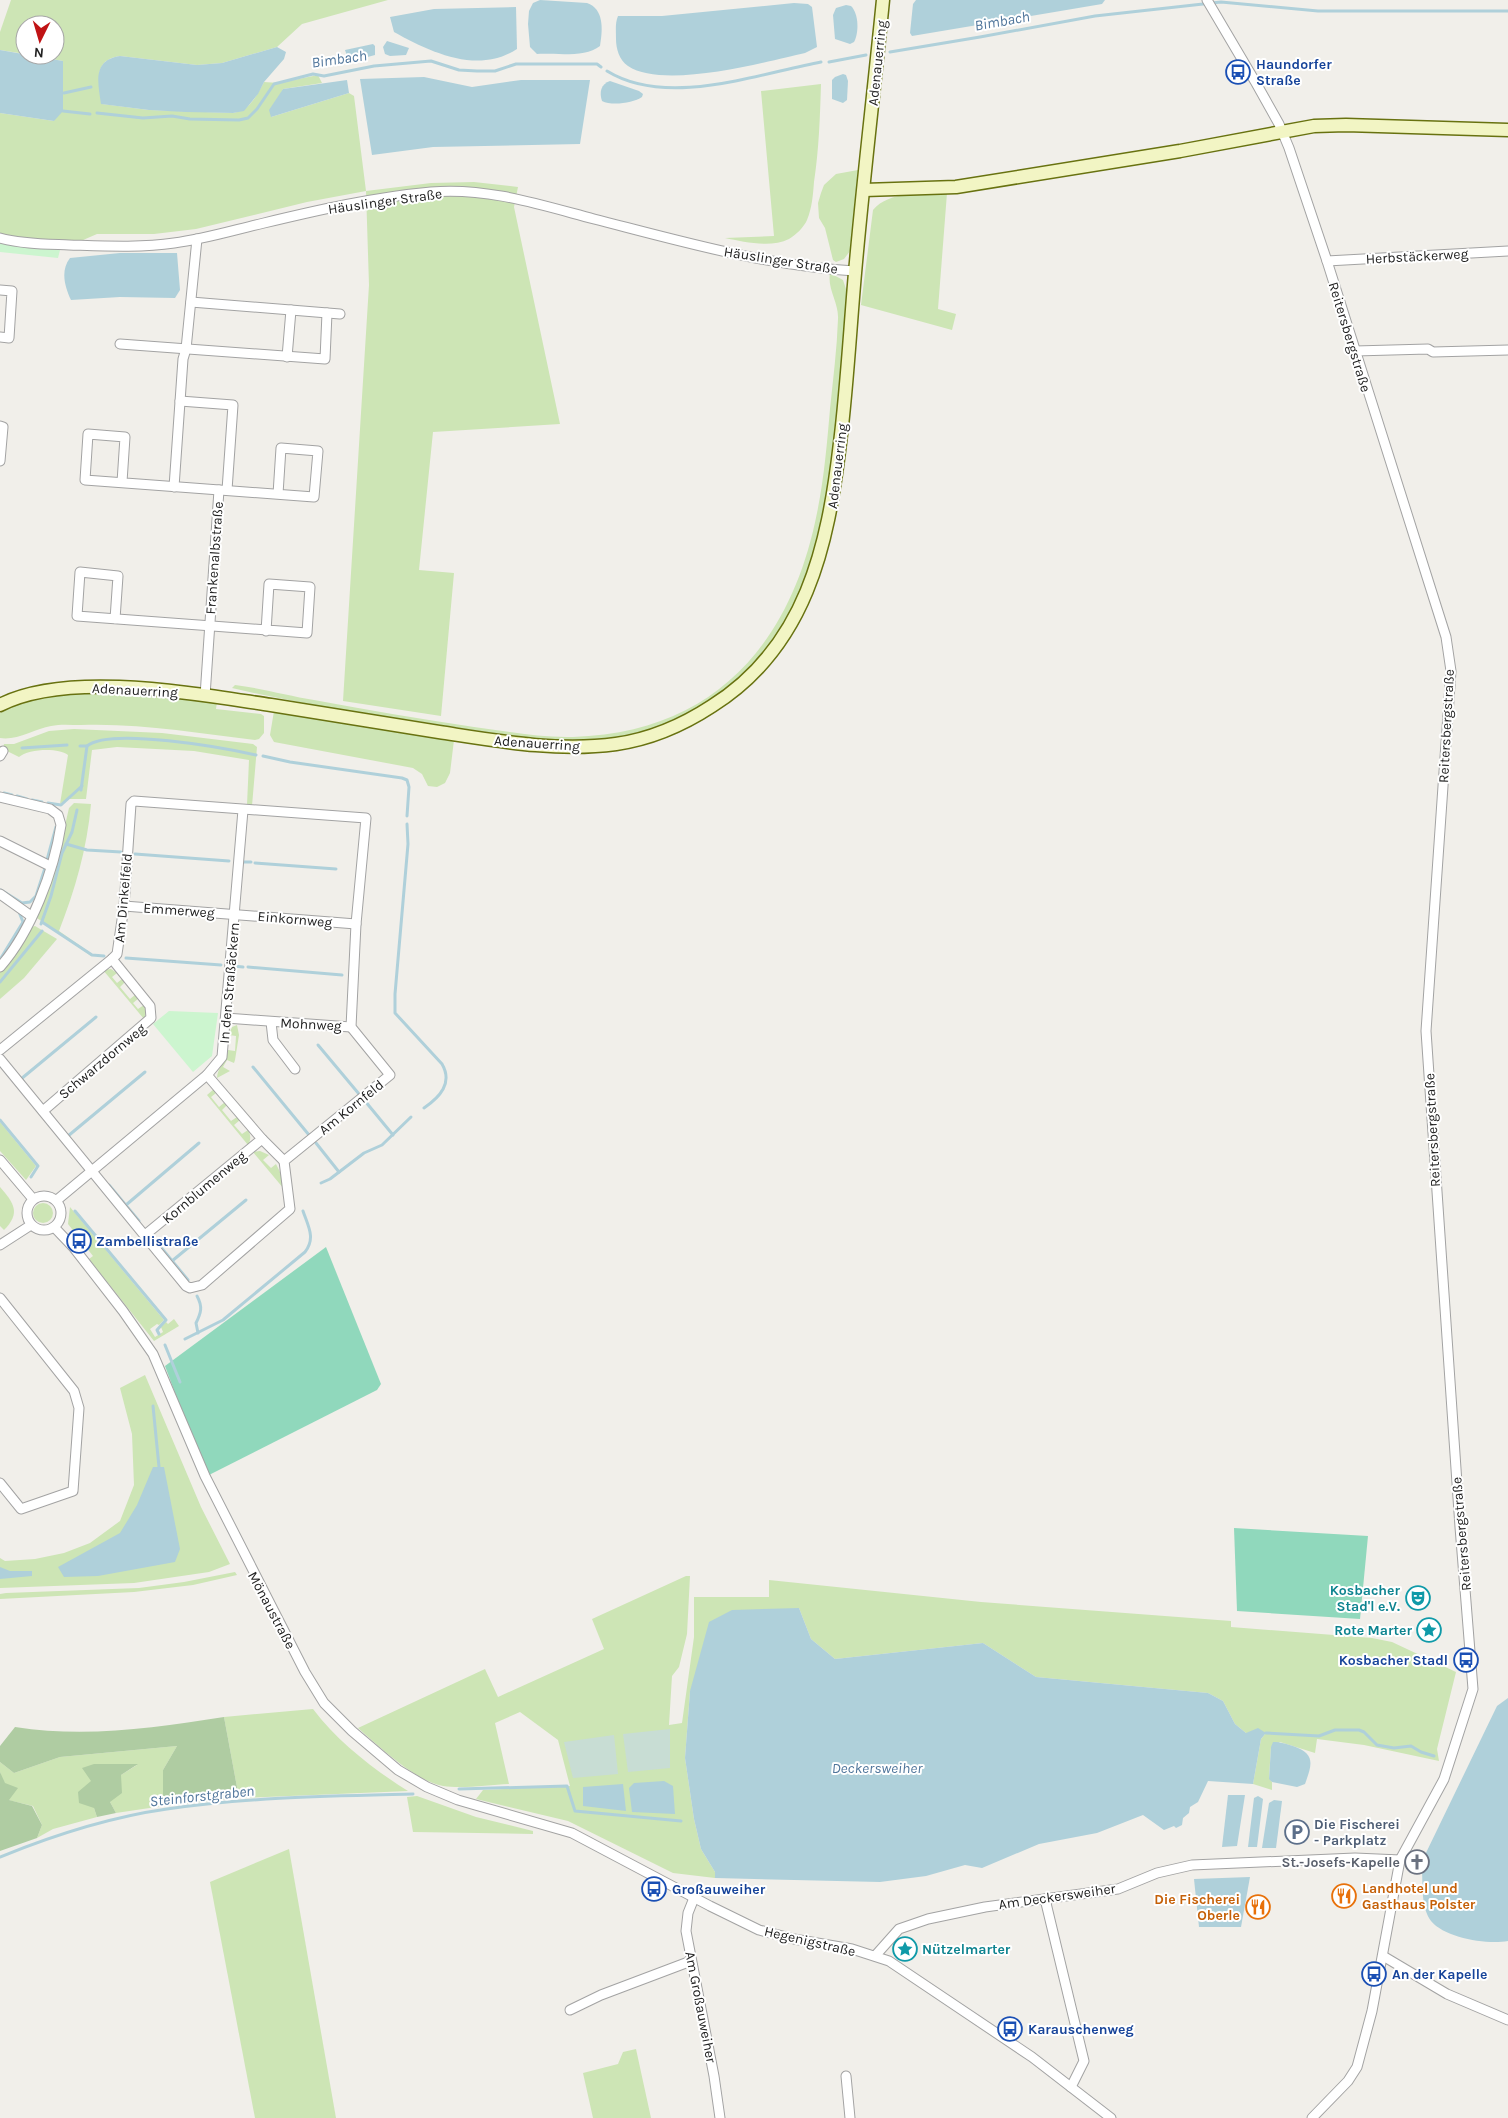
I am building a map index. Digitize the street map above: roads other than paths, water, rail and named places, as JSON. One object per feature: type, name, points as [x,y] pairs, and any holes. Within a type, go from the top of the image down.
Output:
[{"type":"main road","name":"Adenauerring","points":[[0,705],[28,694],[68,688],[132,689],[205,696],[503,742],[566,747],[618,744],[652,735],[687,721],[719,702],[751,676],[778,644],[798,611],[820,558],[835,490],[883,0]]},
{"type":"main road","points":[[864,190],[956,187],[1180,151],[1314,126],[1346,125],[1508,130]]},
{"type":"street","name":"Reitersbergstraße","points":[[1209,4],[1249,70],[1281,131],[1327,261],[1446,637],[1451,672],[1426,1031],[1473,1689],[1444,1778],[1400,1860],[1372,2012],[1357,2067],[1348,2081],[1312,2118]]},
{"type":"street","name":"Häuslinger Straße","points":[[0,238],[92,246],[172,244],[197,240],[317,211],[408,195],[457,191],[482,192],[520,200],[733,254],[776,262],[855,271]]},
{"type":"street","points":[[174,486],[183,359],[186,349],[197,240]]},
{"type":"street","name":"Herbstäckerweg","points":[[1327,261],[1508,251]]},
{"type":"street","points":[[0,290],[12,291],[9,338],[0,337]]},
{"type":"street","points":[[191,302],[340,314]]},
{"type":"street","points":[[287,357],[291,310]]},
{"type":"street","points":[[120,344],[325,359],[327,313]]},
{"type":"street","points":[[1355,351],[1428,349],[1433,352],[1508,350]]},
{"type":"street","name":"Frankenalbstraße","points":[[180,401],[233,405],[223,490],[205,696]]},
{"type":"street","points":[[0,426],[3,426],[0,461]]},
{"type":"street","name":"Frankenalbstraße","points":[[122,482],[125,437],[88,434],[85,480],[223,490]]},
{"type":"street","points":[[223,490],[314,497],[318,451],[281,448],[278,494]]},
{"type":"street","points":[[115,619],[118,576],[80,572],[77,616],[266,631],[307,633],[310,587],[269,584],[266,631]]},
{"type":"street","points":[[0,796],[50,808],[58,814],[60,820],[60,831],[50,866],[31,916],[17,944],[1,964]]},
{"type":"street","name":"Am Dinkelfeld","points":[[0,1050],[112,959],[118,948],[124,906],[131,804],[134,802],[243,810]]},
{"type":"street","points":[[243,810],[366,818],[356,924],[351,1027]]},
{"type":"street","name":"In den Straßäckern","points":[[57,1200],[92,1173],[207,1075],[222,1057],[243,810]]},
{"type":"street","points":[[0,841],[50,866]]},
{"type":"street","points":[[0,894],[31,916]]},
{"type":"street","name":"Emmerweg","points":[[124,906],[234,914]]},
{"type":"street","name":"Einkornweg","points":[[234,914],[356,924]]},
{"type":"street","name":"Schwarzdornweg","points":[[43,1110],[151,1018],[150,1006],[112,959]]},
{"type":"street","name":"Mohnweg","points":[[226,1018],[351,1027]]},
{"type":"street","name":"Mohnweg","points":[[271,1022],[273,1040],[295,1069]]},
{"type":"street","name":"Am Kornfeld","points":[[284,1161],[390,1075],[351,1027]]},
{"type":"street","points":[[0,1059],[92,1173],[186,1286],[190,1288],[202,1285],[290,1209],[284,1161],[262,1139],[207,1075]]},
{"type":"street","name":"Kornblumenweg","points":[[145,1236],[262,1139]]},
{"type":"street","points":[[0,1160],[33,1199]]},
{"type":"street","points":[[43,1195],[57,1200],[61,1213],[54,1227],[44,1230],[31,1225],[27,1219],[26,1212],[28,1205],[33,1199],[43,1195]]},
{"type":"street","points":[[0,1244],[31,1225]]},
{"type":"street","name":"Mönaustraße","points":[[54,1227],[74,1248],[123,1311],[153,1354],[205,1476],[234,1536],[305,1672],[324,1703],[376,1753],[398,1770],[428,1787]]},
{"type":"street","points":[[0,1298],[74,1391],[79,1408],[73,1491],[21,1509],[0,1483]]},
{"type":"street","name":"Hegenigstraße","points":[[428,1787],[458,1800],[572,1833],[744,1923],[776,1935],[852,1949],[889,1961],[983,2023],[1111,2118]]},
{"type":"street","name":"Am Deckersweiher","points":[[875,1956],[899,1929],[928,1919],[985,1907],[1118,1889],[1157,1873],[1192,1865],[1355,1858],[1400,1860]]},
{"type":"street","name":"Am Großauweiher","points":[[694,1898],[688,1912],[686,1924],[720,2118]]},
{"type":"street","points":[[1046,1899],[1084,2061],[1071,2087]]},
{"type":"street","points":[[1383,1956],[1447,1994],[1508,2020]]},
{"type":"street","points":[[570,2010],[601,1995],[691,1961]]},
{"type":"street","points":[[846,2076],[850,2118]]},
{"type":"water","points":[[540,0],[587,3],[593,6],[601,20],[600,46],[594,50],[578,54],[537,54],[530,47],[528,24],[529,11],[533,3]]},
{"type":"water","points":[[916,0],[1105,0],[1102,4],[912,36],[910,33],[913,4]]},
{"type":"water","points":[[794,3],[808,4],[812,7],[817,47],[805,53],[715,72],[665,75],[644,73],[628,66],[622,61],[617,50],[616,21],[618,16],[662,16]]},
{"type":"water","points":[[846,5],[851,6],[856,14],[856,38],[850,44],[835,39],[833,15],[836,8]]},
{"type":"water","points":[[516,7],[517,49],[502,57],[486,60],[454,58],[423,47],[394,32],[390,17],[434,9]]},
{"type":"water","points":[[387,41],[409,48],[406,55],[390,56],[385,54],[383,47]]},
{"type":"water","points":[[373,44],[375,46],[375,55],[349,62],[345,50]]},
{"type":"water","points":[[277,47],[286,52],[284,59],[264,82],[258,94],[244,111],[233,113],[185,112],[101,104],[99,74],[101,67],[111,58],[120,56],[197,65],[222,63]]},
{"type":"water","points":[[0,50],[15,53],[15,65],[63,65],[63,111],[54,121],[0,113]]},
{"type":"water","points":[[843,74],[846,75],[848,81],[847,100],[843,103],[832,99],[832,80]]},
{"type":"water","points":[[424,77],[472,87],[521,80],[590,80],[580,144],[433,147],[372,155],[360,79]]},
{"type":"water","points":[[347,80],[349,93],[271,117],[269,110],[283,89]]},
{"type":"water","points":[[610,81],[639,91],[643,94],[642,97],[622,103],[606,103],[602,101],[602,89]]},
{"type":"water","points":[[120,253],[177,253],[180,290],[175,298],[120,297],[71,300],[65,284],[64,274],[70,258]]},
{"type":"water","points":[[153,1467],[164,1467],[180,1549],[175,1562],[98,1576],[64,1577],[58,1567],[120,1533],[137,1505]]},
{"type":"water","points":[[0,1567],[10,1571],[32,1571],[32,1576],[0,1579]]},
{"type":"water","name":"Deckersweiher","points":[[799,1608],[811,1639],[835,1659],[983,1643],[1036,1677],[1208,1693],[1223,1701],[1235,1724],[1246,1733],[1258,1728],[1266,1733],[1261,1739],[1253,1784],[1208,1781],[1198,1802],[1190,1807],[1189,1813],[1183,1818],[1182,1825],[1176,1828],[1174,1826],[1164,1830],[1143,1815],[1097,1833],[1039,1844],[982,1868],[965,1865],[926,1876],[880,1882],[715,1878],[715,1872],[701,1849],[694,1819],[685,1758],[690,1691],[709,1622],[732,1610]]},
{"type":"water","points":[[1508,1698],[1508,1941],[1478,1941],[1446,1932],[1431,1921],[1424,1903],[1422,1871],[1426,1870],[1428,1864],[1424,1857],[1497,1706]]},
{"type":"water","points":[[1273,1742],[1293,1746],[1306,1752],[1309,1756],[1310,1765],[1305,1784],[1297,1787],[1272,1782],[1269,1779]]},
{"type":"water","points":[[664,1781],[673,1786],[675,1814],[632,1812],[629,1788],[634,1783]]},
{"type":"water","points":[[623,1784],[626,1811],[583,1806],[583,1787]]},
{"type":"water","points":[[1228,1795],[1245,1795],[1237,1846],[1222,1847]]},
{"type":"water","points":[[1258,1796],[1263,1799],[1257,1847],[1248,1847],[1254,1798]]},
{"type":"water","points":[[1274,1800],[1282,1801],[1276,1848],[1262,1848],[1269,1803]]},
{"type":"water","points":[[1250,1877],[1241,1927],[1199,1927],[1194,1879]]},
{"type":"waterway","name":"Bimbach","points":[[890,52],[1095,16],[1221,2],[1318,11],[1508,11]]},
{"type":"waterway","name":"Bimbach","points":[[829,62],[866,55]]},
{"type":"waterway","name":"Bimbach","points":[[97,113],[143,118],[172,116],[190,119],[239,120],[248,118],[257,109],[274,84],[313,74],[324,76],[374,66],[431,61],[459,70],[477,71],[495,71],[516,64],[597,64],[601,67]]},
{"type":"waterway","name":"Bimbach","points":[[607,71],[631,82],[657,87],[684,88],[741,80],[821,62]]},
{"type":"waterway","points":[[64,93],[91,87]]},
{"type":"waterway","name":"Bimbach","points":[[63,111],[90,114]]},
{"type":"waterway","points":[[81,790],[87,746],[100,741],[119,738],[168,741],[256,755]]},
{"type":"waterway","points":[[22,748],[67,745]]},
{"type":"waterway","points":[[80,746],[87,746]]},
{"type":"waterway","points":[[263,756],[407,780],[409,787],[407,816]]},
{"type":"waterway","points":[[48,803],[61,805],[82,786]]},
{"type":"waterway","points":[[4,793],[12,795]]},
{"type":"waterway","points":[[17,796],[27,799]]},
{"type":"waterway","points":[[32,800],[42,802]]},
{"type":"waterway","points":[[41,924],[51,896],[62,853],[72,832],[77,810]]},
{"type":"waterway","points":[[407,824],[408,844],[395,1013],[442,1064],[446,1077],[440,1094],[424,1108]]},
{"type":"waterway","points":[[47,860],[56,827]]},
{"type":"waterway","points":[[66,844],[87,850],[121,852]]},
{"type":"waterway","points":[[135,854],[229,861]]},
{"type":"waterway","points":[[242,862],[251,862]]},
{"type":"waterway","points":[[255,863],[336,869]]},
{"type":"waterway","points":[[1,890],[22,903],[30,902],[36,896],[45,868]]},
{"type":"waterway","points":[[1,958],[23,922],[19,912]]},
{"type":"waterway","points":[[42,922],[92,955],[104,956]]},
{"type":"waterway","points":[[0,982],[42,931]]},
{"type":"waterway","points":[[126,958],[221,965]]},
{"type":"waterway","points":[[233,966],[243,967]]},
{"type":"waterway","points":[[248,967],[342,975]]},
{"type":"waterway","points":[[23,1081],[21,1079],[96,1017]]},
{"type":"waterway","points":[[318,1045],[359,1094]]},
{"type":"waterway","points":[[253,1067],[309,1135]]},
{"type":"waterway","points":[[68,1136],[145,1072]]},
{"type":"waterway","points":[[365,1101],[393,1135]]},
{"type":"waterway","points":[[321,1183],[330,1179],[364,1153],[382,1145],[411,1117]]},
{"type":"waterway","points":[[0,1120],[38,1166],[31,1177]]},
{"type":"waterway","points":[[126,1205],[199,1143]]},
{"type":"waterway","points":[[316,1143],[339,1172]]},
{"type":"waterway","points":[[109,1185],[139,1221]]},
{"type":"waterway","points":[[172,1261],[246,1200]]},
{"type":"waterway","points":[[75,1211],[166,1320],[157,1330],[159,1334]]},
{"type":"waterway","points":[[185,1339],[223,1320],[305,1252],[311,1237],[303,1211]]},
{"type":"waterway","points":[[159,1245],[188,1280]]},
{"type":"waterway","points":[[197,1296],[201,1307],[196,1323],[198,1333]]},
{"type":"waterway","points":[[165,1345],[180,1382]]},
{"type":"waterway","points":[[153,1406],[159,1467]]},
{"type":"waterway","name":"Steinforstgraben","points":[[1266,1733],[1319,1736],[1335,1730],[1359,1730],[1364,1732],[1377,1745],[1394,1748],[1411,1746],[1421,1752],[1434,1756]]},
{"type":"waterway","name":"Steinforstgraben","points":[[459,1789],[567,1786],[575,1811],[681,1821]]},
{"type":"waterway","name":"Steinforstgraben","points":[[0,1857],[82,1828],[146,1812],[198,1805],[260,1800],[321,1796],[413,1794]]},
{"type":"place","name":"Haundorfer Straße","points":[[1238,72]]},
{"type":"place","name":"Zambellistraße","points":[[79,1241]]},
{"type":"place","name":"Kosbacher Stad'l e.V.","points":[[1418,1598]]},
{"type":"place","name":"Rote Marter","points":[[1429,1630]]},
{"type":"place","name":"Kosbacher Stadl","points":[[1466,1660]]},
{"type":"place","name":"Die Fischerei - Parkplatz","points":[[1297,1832]]},
{"type":"place","name":"St.-Josefs-Kapelle","points":[[1417,1862]]},
{"type":"place","name":"Großauweiher","points":[[654,1889]]},
{"type":"place","name":"Landhotel und Gasthaus Polster","points":[[1344,1896]]},
{"type":"place","name":"Die Fischerei Oberle","points":[[1258,1907]]},
{"type":"place","name":"Nützelmarter","points":[[905,1949]]},
{"type":"place","name":"An der Kapelle","points":[[1374,1974]]},
{"type":"place","name":"Karauschenweg","points":[[1010,2029]]}]
